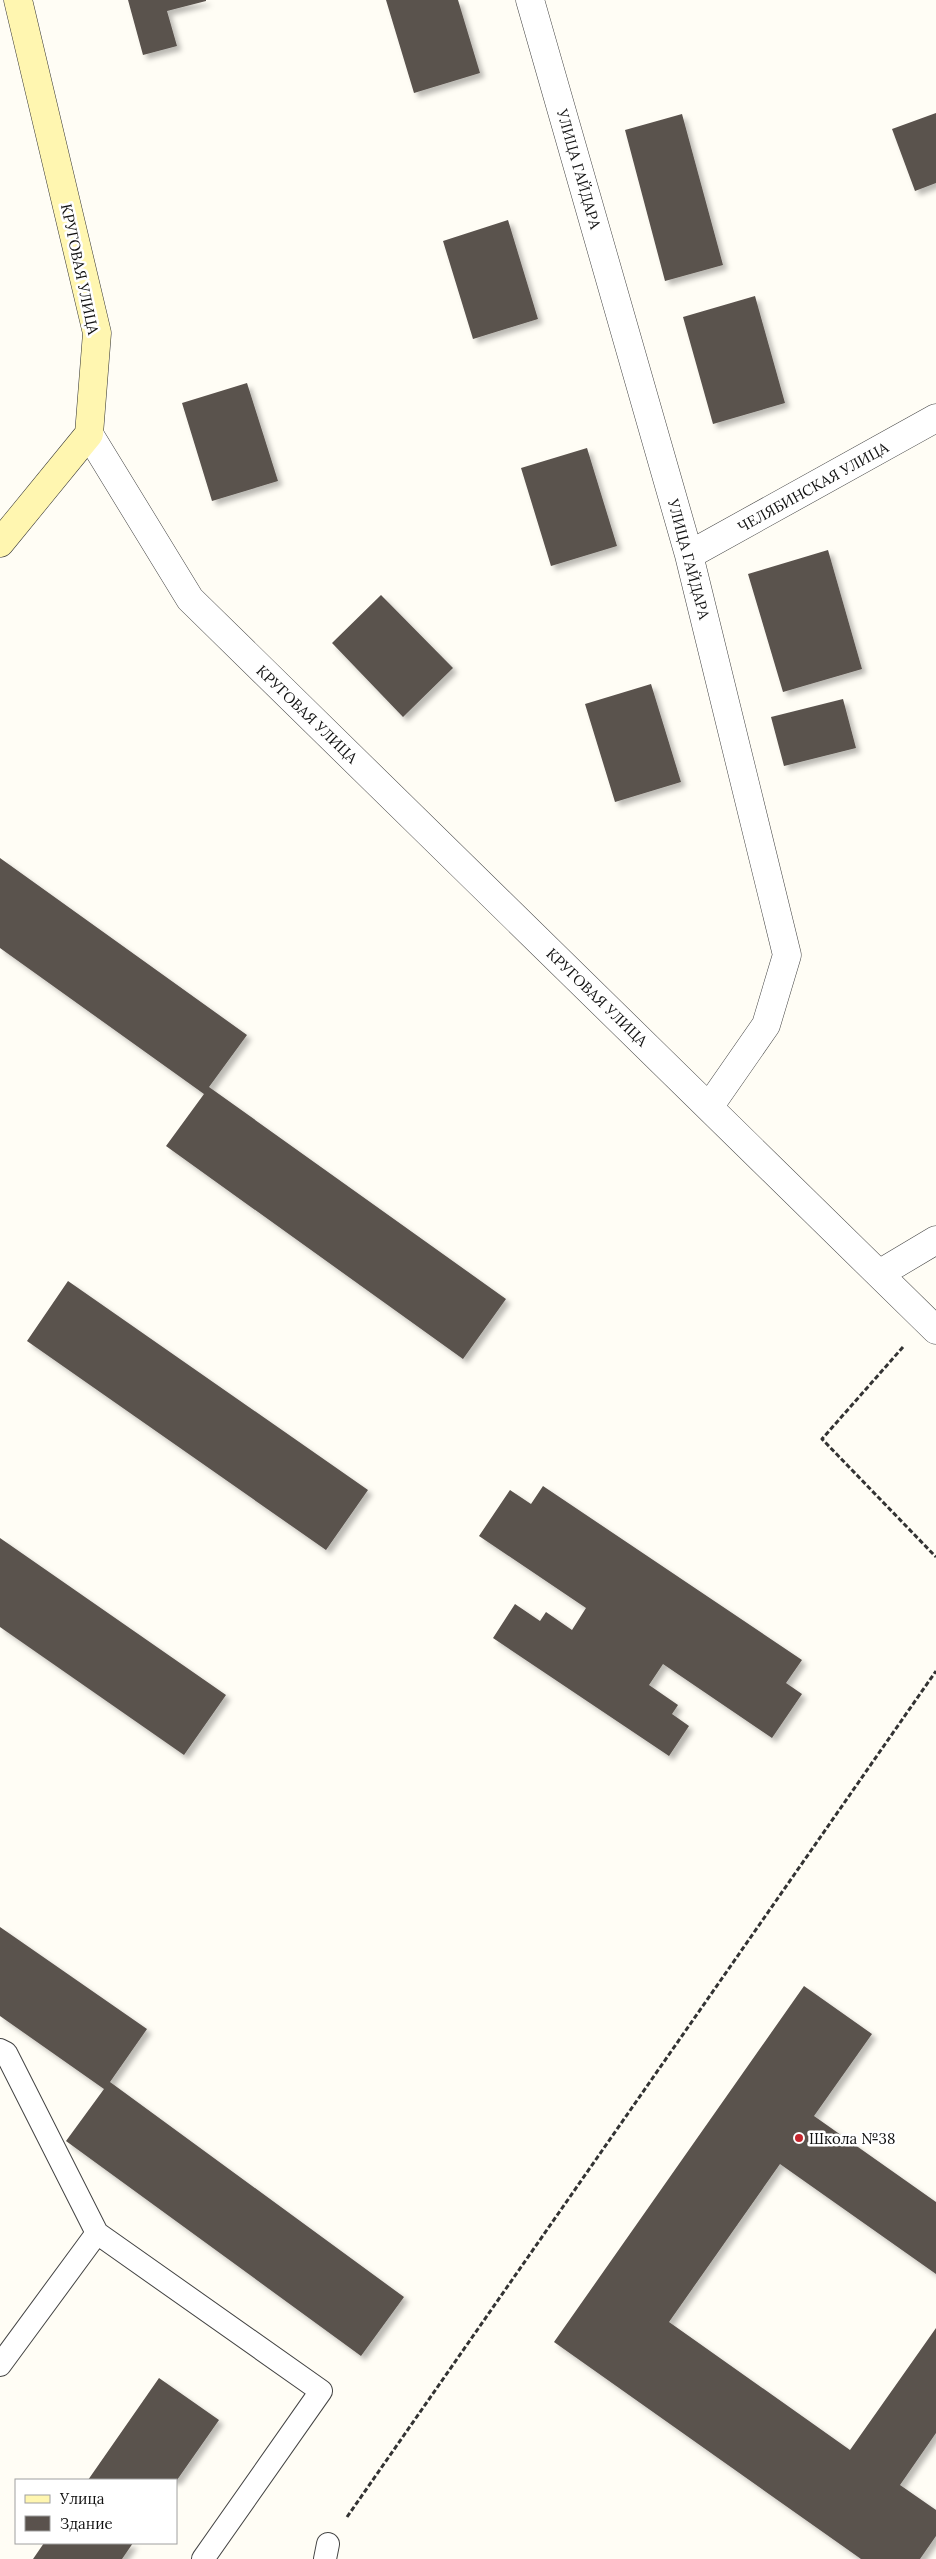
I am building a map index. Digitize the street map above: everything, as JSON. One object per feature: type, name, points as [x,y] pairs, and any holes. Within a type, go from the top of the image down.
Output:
[{"type":"street","name":"КРУГОВАЯ УЛИЦА","points":[[18,0],[97,333],[89,434],[190,599],[880,1274]]},
{"type":"street","name":"УЛИЦА ГАЙДАРА","points":[[530,0],[689,555],[787,955],[766,1025],[709,1107]]},
{"type":"street","name":"ЧЕЛЯБИНСКАЯ УЛИЦА","points":[[689,555],[936,418]]},
{"type":"street","points":[[0,543],[89,434]]},
{"type":"street","points":[[931,1325],[880,1274],[936,1240]]},
{"type":"lane","points":[[0,2050],[6,2053],[97,2233],[321,2391],[203,2559]]},
{"type":"lane","points":[[0,2365],[97,2233]]},
{"type":"path","points":[[931,1325],[822,1439],[936,1558]]},
{"type":"path","points":[[326,2552],[936,1672]]},
{"type":"building","points":[[128,0],[206,1],[167,11],[177,46],[143,55]]},
{"type":"building","points":[[386,0],[458,0],[480,73],[414,93]]},
{"type":"building","points":[[936,113],[936,183],[915,191],[892,129]]},
{"type":"building","points":[[682,114],[723,265],[665,281],[625,130]]},
{"type":"building","points":[[508,220],[538,319],[473,339],[443,241]]},
{"type":"building","points":[[755,296],[785,403],[713,424],[683,317]]},
{"type":"building","points":[[247,383],[278,481],[212,501],[182,403]]},
{"type":"building","points":[[587,448],[617,546],[551,566],[521,468]]},
{"type":"building","points":[[828,550],[862,669],[783,692],[748,574]]},
{"type":"building","points":[[381,595],[453,668],[403,717],[332,643]]},
{"type":"building","points":[[651,684],[681,782],[615,802],[585,704]]},
{"type":"building","points":[[843,699],[856,748],[784,766],[771,717]]},
{"type":"building","points":[[0,858],[247,1035],[209,1087],[506,1299],[463,1359],[166,1146],[204,1094],[0,948]]},
{"type":"building","points":[[68,1281],[368,1490],[326,1550],[27,1341]]},
{"type":"building","points":[[543,1486],[802,1660],[786,1683],[802,1694],[772,1738],[663,1664],[649,1685],[678,1705],[672,1714],[689,1726],[669,1756],[493,1638],[515,1604],[540,1621],[546,1612],[572,1630],[586,1608],[479,1536],[510,1490],[531,1504]]},
{"type":"building","points":[[0,1538],[226,1695],[184,1755],[0,1627]]},
{"type":"building","points":[[0,1927],[147,2029],[110,2082],[404,2297],[361,2356],[66,2141],[104,2089],[0,2016]]},
{"type":"building","points":[[804,1986],[872,2034],[814,2116],[936,2202],[936,2274],[780,2164],[669,2322],[850,2450],[936,2328],[936,2433],[900,2485],[936,2510],[936,2536],[920,2559],[861,2559],[554,2342]]},
{"type":"building","points":[[159,2378],[219,2420],[178,2479],[89,2479]]},
{"type":"building","points":[[43,2544],[132,2544],[122,2559],[33,2559]]},
{"type":"place","name":"Школа №38","points":[[799,2138]]}]
